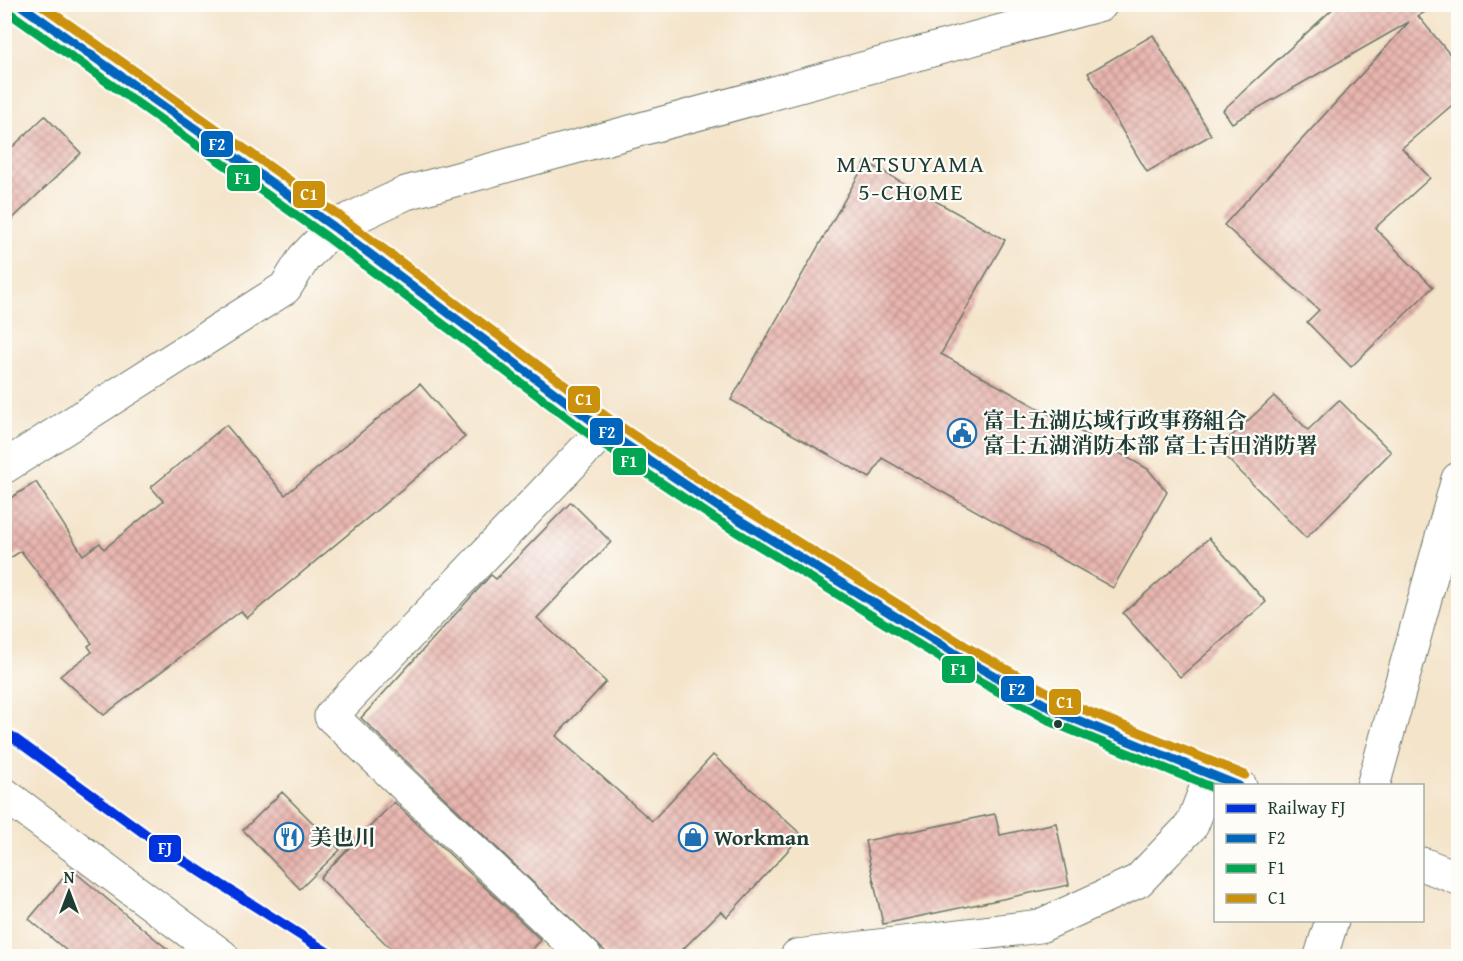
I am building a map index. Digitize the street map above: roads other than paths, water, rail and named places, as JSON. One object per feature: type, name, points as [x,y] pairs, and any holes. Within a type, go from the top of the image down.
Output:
[{"type":"main road","points":[[18,4],[334,227],[604,430],[720,508],[966,660],[1060,713],[1226,780]]},
{"type":"main road","points":[[4,468],[285,288],[304,258],[334,227],[406,193],[1101,4]]},
{"type":"main road","points":[[585,957],[331,716],[604,430]]},
{"type":"main road","points":[[1374,784],[1458,479]]},
{"type":"main road","points":[[4,794],[222,957]]},
{"type":"main road","points":[[797,957],[1040,926],[1138,881],[1192,825],[1214,796]]},
{"type":"main road","points":[[1424,865],[1458,878]]},
{"type":"main road","points":[[1321,957],[1332,922]]},
{"type":"rail line","name":"FJ","points":[[4,731],[170,852],[333,956]]},
{"type":"place","name":"富士五湖広域行政事務組合 富士五湖消防本部 富士吉田消防署","points":[[962,433]]},
{"type":"place","name":"美也川","points":[[289,837]]},
{"type":"place","name":"Workman","points":[[693,837]]},
{"type":"district","name":"MATSUYAMA 5-CHOME","points":[[911,177]]}]
